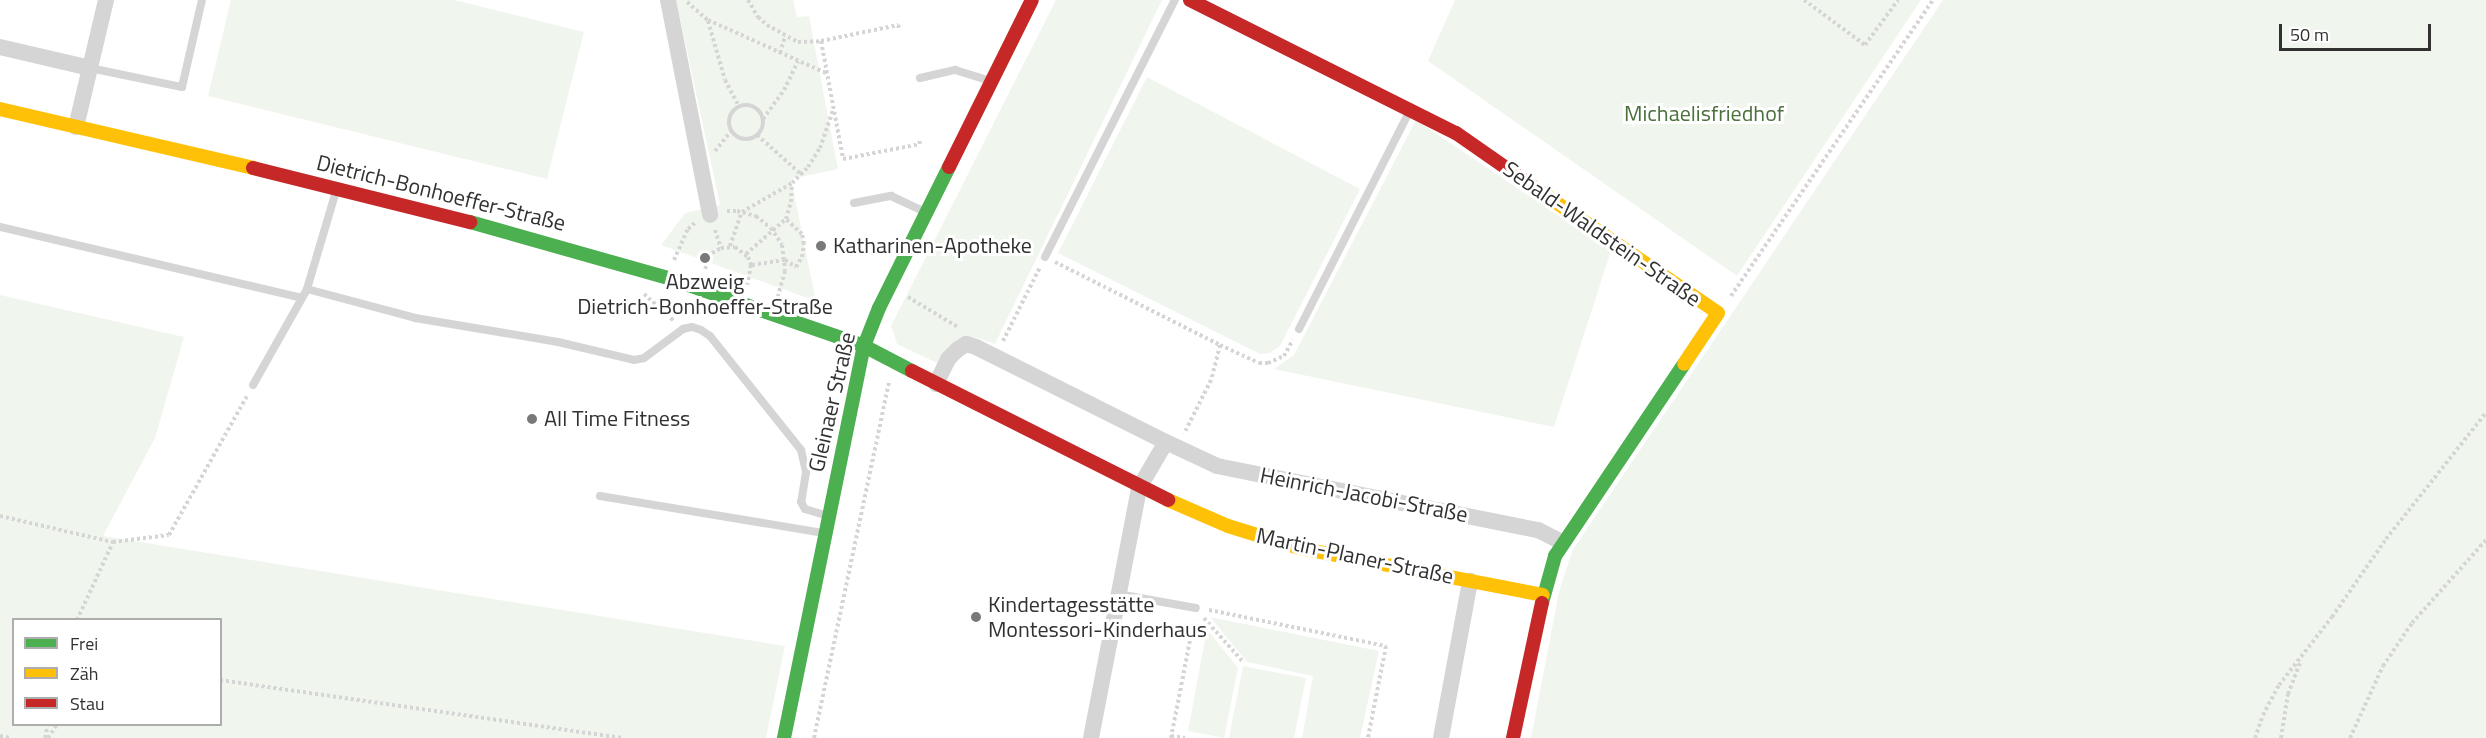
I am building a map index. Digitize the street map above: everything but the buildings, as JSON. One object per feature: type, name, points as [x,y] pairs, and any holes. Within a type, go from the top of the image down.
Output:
[{"type":"street","points":[[76,127],[106,0]]},
{"type":"street","points":[[668,0],[710,215]]},
{"type":"street","name":"Gleinaer Straße","points":[[784,738],[864,346],[889,286],[1032,0]]},
{"type":"street","name":"Sebald-Waldstein-Straße","points":[[1190,0],[1456,133],[1718,313],[1563,543],[1549,570],[1513,738]]},
{"type":"street","points":[[0,47],[90,68]]},
{"type":"street","name":"Dietrich-Bonhoeffer-Straße","points":[[0,109],[337,187],[580,251],[698,288],[864,346]]},
{"type":"street","points":[[936,384],[948,359],[966,344]]},
{"type":"street","name":"Heinrich-Jacobi-Straße","points":[[966,344],[1217,466],[1538,530],[1563,543]]},
{"type":"street","name":"Martin-Planer-Straße","points":[[864,346],[1139,488],[1228,526],[1299,548],[1543,595]]},
{"type":"street","points":[[1091,738],[1139,488],[1172,445]]},
{"type":"street","points":[[1441,738],[1470,581]]},
{"type":"lane","points":[[90,68],[182,87],[202,0]]},
{"type":"lane","points":[[1045,257],[1175,0]]},
{"type":"lane","points":[[920,78],[955,70],[991,81]]},
{"type":"lane","points":[[1299,329],[1410,109]]},
{"type":"lane","points":[[253,385],[307,289],[337,187]]},
{"type":"lane","points":[[854,203],[891,196],[926,212]]},
{"type":"lane","points":[[0,227],[302,298]]},
{"type":"lane","points":[[307,289],[415,318],[558,342],[634,360],[644,358],[683,329],[701,330],[710,336],[801,450],[806,472],[801,502],[805,509],[828,516]]},
{"type":"lane","points":[[600,496],[825,533]]},
{"type":"lane","points":[[1118,594],[1196,608]]},
{"type":"path","points":[[685,0],[708,20],[826,73]]},
{"type":"path","points":[[748,0],[758,17],[785,37],[798,42],[821,40],[898,25],[900,30]]},
{"type":"path","points":[[1804,0],[1865,45],[1898,0]]},
{"type":"path","points":[[1718,313],[1933,0]]},
{"type":"path","points":[[708,20],[724,80],[739,106]]},
{"type":"path","points":[[780,53],[785,37]]},
{"type":"path","points":[[821,40],[843,159],[920,144],[919,139]]},
{"type":"path","points":[[758,135],[763,119],[784,90],[798,61]]},
{"type":"path","points":[[739,106],[754,106],[763,119]]},
{"type":"path","points":[[739,106],[729,120],[731,131],[740,139],[746,140],[758,135]]},
{"type":"path","points":[[730,246],[742,212],[792,183],[801,174],[820,148],[833,108]]},
{"type":"path","points":[[758,135],[801,174]]},
{"type":"path","points":[[860,156],[861,161]]},
{"type":"path","points":[[746,254],[786,219],[791,202],[792,183]]},
{"type":"path","points":[[668,278],[679,245],[688,230],[719,211],[742,212],[756,216],[773,231],[782,245],[785,260],[785,271],[772,314]]},
{"type":"path","points":[[752,265],[785,260],[796,267],[802,257],[804,244],[802,234],[786,219]]},
{"type":"path","points":[[698,288],[712,253],[730,246],[746,254],[752,265],[741,303]]},
{"type":"path","points":[[996,357],[1045,257],[1259,363],[1268,363],[1284,356],[1299,329]]},
{"type":"path","points":[[889,286],[959,328],[966,344]]},
{"type":"path","points":[[1172,445],[1210,380],[1220,345]]},
{"type":"path","points":[[814,738],[889,379],[897,380]]},
{"type":"path","points":[[0,516],[113,542],[169,535],[253,385]]},
{"type":"path","points":[[2255,738],[2263,715],[2279,686],[2301,659],[2386,539],[2486,413]]},
{"type":"path","points":[[2350,738],[2383,666],[2412,623],[2486,540]]},
{"type":"path","points":[[78,618],[113,542]]},
{"type":"path","points":[[1196,608],[1244,663]]},
{"type":"path","points":[[1185,738],[1171,737],[1196,608]]},
{"type":"path","points":[[1196,608],[1386,646],[1368,738]]},
{"type":"path","points":[[2282,738],[2288,694],[2301,659]]},
{"type":"path","points":[[222,680],[621,738]]},
{"type":"path","points":[[46,738],[55,726]]},
{"type":"path","points":[[0,736],[11,738]]},
{"type":"green space","points":[[231,0],[454,0],[584,32],[547,179],[208,96]]},
{"type":"green space","points":[[676,0],[793,0],[797,17],[809,16],[838,169],[791,179],[816,301],[661,245],[685,213],[720,205]]},
{"type":"green space","points":[[1056,0],[1162,0],[995,344],[978,338],[966,338],[942,355],[937,363],[897,344],[891,326]]},
{"type":"green space","name":"Michaelisfriedhof","points":[[1455,0],[1921,0],[1737,276],[1428,61]]},
{"type":"green space","points":[[1943,0],[2486,0],[2486,738],[1531,738],[1559,592],[1572,551]]},
{"type":"green space","points":[[1147,77],[1360,189],[1280,346],[1270,353],[1260,354],[1058,253]]},
{"type":"green space","points":[[1416,120],[1611,251],[1554,427],[1274,369],[1294,355]]},
{"type":"green space","points":[[0,295],[184,337],[155,438],[103,536],[785,646],[766,738],[0,738]]},
{"type":"green space","points":[[1210,617],[1379,651],[1360,738],[1302,738],[1313,676],[1247,662]]},
{"type":"green space","points":[[1207,629],[1238,668],[1224,738],[1188,731]]},
{"type":"green space","points":[[1243,666],[1306,678],[1294,738],[1229,738]]},
{"type":"traffic: fast","points":[[784,738],[864,346],[879,308],[949,167]]},
{"type":"traffic: fast","points":[[470,222],[668,278],[864,346],[912,371]]},
{"type":"traffic: fast","points":[[1542,603],[1555,556],[1684,364]]},
{"type":"traffic: slow","points":[[0,109],[253,168]]},
{"type":"traffic: slow","points":[[1532,186],[1718,313],[1684,364]]},
{"type":"traffic: slow","points":[[1168,500],[1228,526],[1299,548],[1543,595]]},
{"type":"traffic: jam","points":[[949,167],[1032,0]]},
{"type":"traffic: jam","points":[[1190,0],[1456,133],[1532,186]]},
{"type":"traffic: jam","points":[[253,168],[470,222]]},
{"type":"traffic: jam","points":[[912,371],[1168,500]]},
{"type":"traffic: jam","points":[[1513,738],[1542,603]]},
{"type":"place","name":"Katharinen-Apotheke","points":[[821,246]]},
{"type":"place","name":"Abzweig Dietrich-Bonhoeffer-Straße","points":[[705,258]]},
{"type":"place","name":"All Time Fitness","points":[[532,419]]},
{"type":"place","name":"Kindertagesstätte Montessori-Kinderhaus","points":[[976,617]]}]
